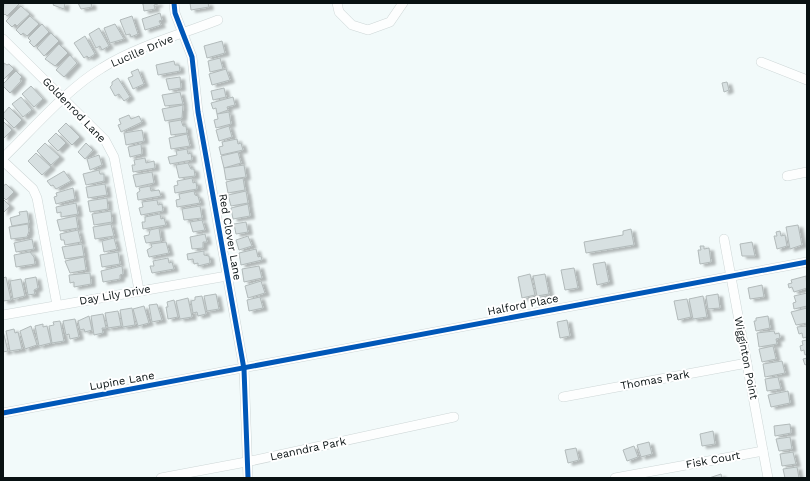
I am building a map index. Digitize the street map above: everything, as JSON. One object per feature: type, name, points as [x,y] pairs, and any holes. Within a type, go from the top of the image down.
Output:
[{"type":"street","name":"Red Clover Lane","points":[[174,3],[175,13],[193,62],[198,112],[244,369],[246,462],[248,478]]},
{"type":"street","points":[[337,3],[339,12],[352,25],[368,30],[390,22],[403,3]]},
{"type":"street","name":"Lucille Drive","points":[[3,160],[82,82],[102,67],[218,20]]},
{"type":"street","name":"Goldenrod Lane","points":[[3,39],[105,140],[114,157],[139,290]]},
{"type":"street","points":[[761,62],[807,80]]},
{"type":"street","points":[[3,160],[33,189],[37,198],[57,305]]},
{"type":"street","points":[[788,176],[807,172]]},
{"type":"street","name":"Wigginton Point","points":[[724,239],[768,478]]},
{"type":"street","name":"Halford Place","points":[[244,369],[807,262]]},
{"type":"street","name":"Day Lily Drive","points":[[3,315],[139,290],[227,276]]},
{"type":"street","name":"Thomas Park","points":[[563,397],[747,363]]},
{"type":"street","name":"Lupine Lane","points":[[3,413],[244,369]]},
{"type":"street","name":"Leanndra Park","points":[[160,478],[246,462],[454,417]]},
{"type":"street","name":"Fisk Court","points":[[615,478],[764,451]]},
{"type":"building","points":[[4,3],[19,4],[7,16],[5,14],[3,16]]},
{"type":"building","points":[[54,3],[65,3],[64,9],[53,5]]},
{"type":"building","points":[[78,3],[91,3],[92,7],[81,9]]},
{"type":"building","points":[[140,3],[158,4],[154,5],[155,9],[144,11],[143,4]]},
{"type":"building","points":[[190,3],[208,3],[209,7],[191,10]]},
{"type":"building","points":[[21,6],[30,14],[17,26],[15,24],[12,27],[6,21]]},
{"type":"building","points":[[160,13],[162,20],[159,21],[161,25],[145,30],[142,19]]},
{"type":"building","points":[[30,16],[39,24],[27,36],[23,33],[21,35],[16,30]]},
{"type":"building","points":[[132,16],[138,34],[131,37],[130,34],[126,35],[120,20]]},
{"type":"building","points":[[42,24],[49,32],[34,47],[29,42],[31,41],[28,38]]},
{"type":"building","points":[[115,24],[124,39],[110,43],[104,28]]},
{"type":"building","points":[[99,28],[109,46],[102,50],[100,46],[96,48],[89,34]]},
{"type":"building","points":[[51,33],[59,41],[44,56],[37,48]]},
{"type":"building","points":[[85,36],[95,54],[89,58],[87,56],[84,58],[74,43]]},
{"type":"building","points":[[222,41],[225,53],[207,58],[204,46]]},
{"type":"building","points":[[59,44],[68,53],[55,66],[45,59]]},
{"type":"building","points":[[70,55],[77,63],[64,77],[56,70]]},
{"type":"building","points":[[220,58],[223,69],[210,72],[208,61]]},
{"type":"building","points":[[174,61],[175,65],[179,65],[180,71],[158,75],[156,65]]},
{"type":"building","points":[[4,63],[7,65],[9,64],[14,69],[3,80]]},
{"type":"building","points":[[138,69],[144,84],[133,89],[128,78],[133,76],[131,72]]},
{"type":"building","points":[[226,69],[230,80],[212,85],[209,74]]},
{"type":"building","points":[[16,71],[22,77],[20,79],[21,81],[10,93],[3,86],[3,84]]},
{"type":"building","points":[[180,77],[181,88],[169,90],[166,79]]},
{"type":"building","points":[[118,78],[130,97],[124,101],[119,94],[115,96],[110,87],[112,82]]},
{"type":"building","points":[[727,82],[729,90],[724,92],[722,83]]},
{"type":"building","points":[[31,86],[43,99],[34,107],[22,94]]},
{"type":"building","points":[[224,88],[226,97],[213,100],[211,91]]},
{"type":"building","points":[[180,92],[183,104],[165,106],[162,95]]},
{"type":"building","points":[[21,97],[32,110],[23,117],[12,104]]},
{"type":"building","points":[[233,97],[235,105],[227,107],[228,110],[217,114],[216,108],[213,109],[211,103]]},
{"type":"building","points":[[183,105],[182,118],[165,121],[162,109]]},
{"type":"building","points":[[9,107],[22,120],[14,128],[3,117],[3,114]]},
{"type":"building","points":[[229,112],[231,124],[216,128],[214,120],[218,119],[217,114]]},
{"type":"building","points":[[129,115],[131,119],[139,116],[142,122],[121,132],[118,125],[121,124],[119,119]]},
{"type":"building","points":[[181,120],[183,126],[186,126],[187,133],[171,135],[169,122]]},
{"type":"building","points":[[3,121],[12,130],[4,138],[3,137]]},
{"type":"building","points":[[66,123],[80,137],[72,145],[58,131]]},
{"type":"building","points":[[229,126],[232,137],[219,141],[216,130]]},
{"type":"building","points":[[142,130],[144,141],[126,145],[124,133]]},
{"type":"building","points":[[56,133],[66,143],[58,151],[48,141]]},
{"type":"building","points":[[187,134],[190,146],[171,149],[169,138]]},
{"type":"building","points":[[237,139],[238,144],[241,143],[243,150],[221,155],[219,147],[223,146],[222,142]]},
{"type":"building","points":[[45,143],[60,157],[51,165],[37,151]]},
{"type":"building","points":[[86,143],[93,150],[85,159],[78,152]]},
{"type":"building","points":[[141,144],[142,154],[130,157],[128,147]]},
{"type":"building","points":[[187,149],[188,154],[191,153],[192,160],[170,164],[168,157],[177,155],[176,151]]},
{"type":"building","points":[[238,152],[241,163],[224,168],[221,156]]},
{"type":"building","points":[[36,153],[51,167],[42,175],[28,161]]},
{"type":"building","points":[[99,155],[102,165],[90,170],[87,159]]},
{"type":"building","points":[[145,158],[146,163],[154,161],[155,168],[133,172],[132,165],[135,165],[134,160]]},
{"type":"building","points":[[188,163],[191,169],[194,169],[195,176],[179,178],[176,165]]},
{"type":"building","points":[[244,165],[246,177],[226,180],[224,168]]},
{"type":"building","points":[[99,170],[100,174],[104,174],[104,181],[86,185],[83,174]]},
{"type":"building","points":[[64,171],[71,181],[56,189],[53,185],[51,186],[47,181]]},
{"type":"building","points":[[152,172],[154,183],[136,187],[133,175]]},
{"type":"building","points":[[192,178],[193,183],[196,182],[197,189],[175,193],[174,186],[178,185],[177,181]]},
{"type":"building","points":[[243,178],[245,190],[228,193],[226,182]]},
{"type":"building","points":[[6,184],[14,192],[6,200],[3,197],[3,186]]},
{"type":"building","points":[[105,184],[107,195],[88,198],[86,187]]},
{"type":"building","points":[[150,186],[151,191],[159,190],[161,196],[138,200],[137,193],[140,191],[139,188]]},
{"type":"building","points":[[73,188],[75,199],[56,204],[54,197],[57,196],[56,193]]},
{"type":"building","points":[[194,191],[195,195],[198,196],[200,203],[177,207],[176,200],[180,199],[179,194]]},
{"type":"building","points":[[246,191],[248,203],[231,206],[228,195]]},
{"type":"building","points":[[107,198],[108,209],[90,212],[88,201]]},
{"type":"building","points":[[3,199],[10,206],[3,213]]},
{"type":"building","points":[[157,200],[158,205],[162,204],[163,211],[141,215],[139,208],[143,207],[142,202]]},
{"type":"building","points":[[76,203],[78,214],[61,217],[61,212],[57,213],[56,207]]},
{"type":"building","points":[[248,204],[250,216],[233,219],[231,208]]},
{"type":"building","points":[[200,206],[202,218],[184,220],[182,209]]},
{"type":"building","points":[[27,211],[29,223],[12,226],[10,218],[20,215],[19,212]]},
{"type":"building","points":[[111,211],[112,222],[94,225],[92,214]]},
{"type":"building","points":[[160,214],[161,219],[164,218],[166,225],[143,229],[142,222],[145,222],[145,217]]},
{"type":"building","points":[[76,216],[78,228],[60,231],[57,220]]},
{"type":"building","points":[[202,220],[205,230],[193,232],[190,222]]},
{"type":"building","points":[[246,222],[248,232],[236,234],[234,224]]},
{"type":"building","points":[[28,224],[29,231],[27,237],[11,239],[9,227]]},
{"type":"building","points":[[111,224],[114,236],[95,239],[93,227]]},
{"type":"building","points":[[798,225],[802,245],[790,249],[786,227]]},
{"type":"building","points":[[159,228],[161,241],[146,243],[144,236],[149,235],[150,230]]},
{"type":"building","points":[[631,229],[634,245],[586,253],[584,242],[623,235],[623,231]]},
{"type":"building","points":[[78,230],[81,242],[65,245],[64,240],[61,240],[60,234]]},
{"type":"building","points":[[780,231],[781,236],[785,235],[787,246],[777,249],[774,236],[777,236],[776,232]]},
{"type":"building","points":[[205,234],[207,242],[203,242],[203,248],[192,249],[190,237]]},
{"type":"building","points":[[248,236],[252,246],[239,250],[236,240]]},
{"type":"building","points":[[114,238],[117,249],[104,252],[102,241]]},
{"type":"building","points":[[32,239],[34,249],[16,252],[14,243]]},
{"type":"building","points":[[166,242],[169,253],[149,257],[147,250],[152,247],[151,244]]},
{"type":"building","points":[[752,242],[755,256],[742,256],[740,244]]},
{"type":"building","points":[[82,244],[84,256],[65,259],[62,247]]},
{"type":"building","points":[[700,246],[704,246],[704,249],[709,248],[711,262],[700,264],[698,250],[701,250]]},
{"type":"building","points":[[256,249],[258,257],[261,256],[262,260],[241,265],[239,253]]},
{"type":"building","points":[[204,251],[204,255],[209,256],[210,263],[198,266],[198,263],[194,264],[193,259],[188,260],[187,254]]},
{"type":"building","points":[[30,252],[34,257],[35,264],[16,267],[14,255]]},
{"type":"building","points":[[118,252],[120,264],[102,267],[100,255]]},
{"type":"building","points":[[84,257],[86,270],[70,273],[65,261]]},
{"type":"building","points":[[168,258],[169,263],[172,262],[174,269],[152,273],[150,266],[154,266],[153,261]]},
{"type":"building","points":[[605,262],[609,282],[597,285],[593,264]]},
{"type":"building","points":[[122,266],[123,274],[120,275],[120,279],[103,282],[101,271]]},
{"type":"building","points":[[259,266],[262,278],[244,282],[242,269]]},
{"type":"building","points":[[574,268],[578,288],[565,290],[561,270]]},
{"type":"building","points":[[90,273],[91,284],[74,287],[74,282],[70,283],[69,275]]},
{"type":"building","points":[[530,274],[535,295],[522,298],[518,277]]},
{"type":"building","points":[[545,274],[549,294],[537,296],[533,276]]},
{"type":"building","points":[[806,276],[807,288],[794,292],[792,287],[789,288],[788,284],[792,283],[791,280]]},
{"type":"building","points":[[6,277],[11,300],[3,301],[3,278]]},
{"type":"building","points":[[36,277],[38,288],[34,290],[35,294],[28,295],[25,279]]},
{"type":"building","points":[[21,279],[25,296],[13,299],[10,281]]},
{"type":"building","points":[[261,281],[265,293],[248,298],[245,286]]},
{"type":"building","points":[[762,285],[764,297],[750,299],[748,288]]},
{"type":"building","points":[[807,293],[807,306],[794,309],[793,303],[796,302],[794,296]]},
{"type":"building","points":[[216,294],[219,309],[207,311],[204,296]]},
{"type":"building","points":[[718,294],[720,308],[708,309],[706,296]]},
{"type":"building","points":[[202,296],[206,314],[198,316],[197,312],[193,313],[191,301],[195,300],[195,297]]},
{"type":"building","points":[[703,296],[707,317],[693,319],[689,299]]},
{"type":"building","points":[[260,297],[263,308],[249,311],[247,300]]},
{"type":"building","points":[[188,298],[192,317],[180,319],[176,301]]},
{"type":"building","points":[[687,299],[691,317],[678,320],[674,301]]},
{"type":"building","points":[[174,300],[178,317],[168,319],[166,307],[168,307],[167,302]]},
{"type":"building","points":[[157,304],[162,320],[152,322],[149,305]]},
{"type":"building","points":[[144,306],[149,323],[138,326],[133,309]]},
{"type":"building","points":[[132,308],[135,325],[123,327],[120,310]]},
{"type":"building","points":[[807,308],[807,323],[796,325],[791,312]]},
{"type":"building","points":[[118,311],[121,326],[108,328],[105,313]]},
{"type":"building","points":[[103,314],[106,328],[102,328],[103,333],[94,335],[91,316]]},
{"type":"building","points":[[89,316],[92,330],[85,332],[84,329],[80,330],[78,321]]},
{"type":"building","points":[[768,316],[770,328],[756,331],[754,321],[756,321],[756,318]]},
{"type":"building","points":[[75,319],[79,337],[70,339],[69,334],[66,335],[63,321]]},
{"type":"building","points":[[567,320],[570,336],[560,338],[557,322]]},
{"type":"building","points":[[60,321],[64,341],[52,343],[49,326],[54,325],[53,322]]},
{"type":"building","points":[[43,324],[43,327],[47,326],[51,343],[39,346],[35,326]]},
{"type":"building","points":[[31,326],[37,345],[25,349],[20,331]]},
{"type":"building","points":[[807,326],[807,337],[803,338],[802,333],[799,334],[797,327]]},
{"type":"building","points":[[14,329],[15,333],[18,332],[22,349],[10,351],[6,331]]},
{"type":"building","points":[[3,331],[8,351],[3,352]]},
{"type":"building","points":[[774,331],[775,334],[779,333],[780,338],[776,339],[777,344],[759,347],[757,333]]},
{"type":"building","points":[[807,340],[807,354],[805,355],[804,350],[801,351],[800,346],[803,345],[802,341]]},
{"type":"building","points":[[773,346],[776,359],[762,362],[759,349]]},
{"type":"building","points":[[807,358],[807,364],[805,365],[803,359]]},
{"type":"building","points":[[782,361],[785,373],[765,377],[763,364]]},
{"type":"building","points":[[778,377],[781,389],[767,391],[765,379]]},
{"type":"building","points":[[788,391],[790,403],[771,407],[768,395]]},
{"type":"building","points":[[790,424],[791,433],[775,436],[774,426]]},
{"type":"building","points":[[713,431],[715,444],[702,446],[700,434]]},
{"type":"building","points":[[790,437],[792,449],[779,451],[776,439]]},
{"type":"building","points":[[649,442],[652,454],[641,457],[637,445]]},
{"type":"building","points":[[634,446],[638,457],[627,461],[623,450]]},
{"type":"building","points":[[576,448],[579,460],[568,463],[565,450]]},
{"type":"building","points":[[793,452],[796,464],[782,466],[780,454]]},
{"type":"building","points":[[797,467],[799,478],[785,478],[783,469]]},
{"type":"building","points":[[721,474],[722,478],[709,478]]},
{"type":"cycle path","points":[[174,3],[175,13],[192,57],[198,112],[244,369],[248,478]]},
{"type":"cycle path","points":[[3,413],[807,262]]}]
